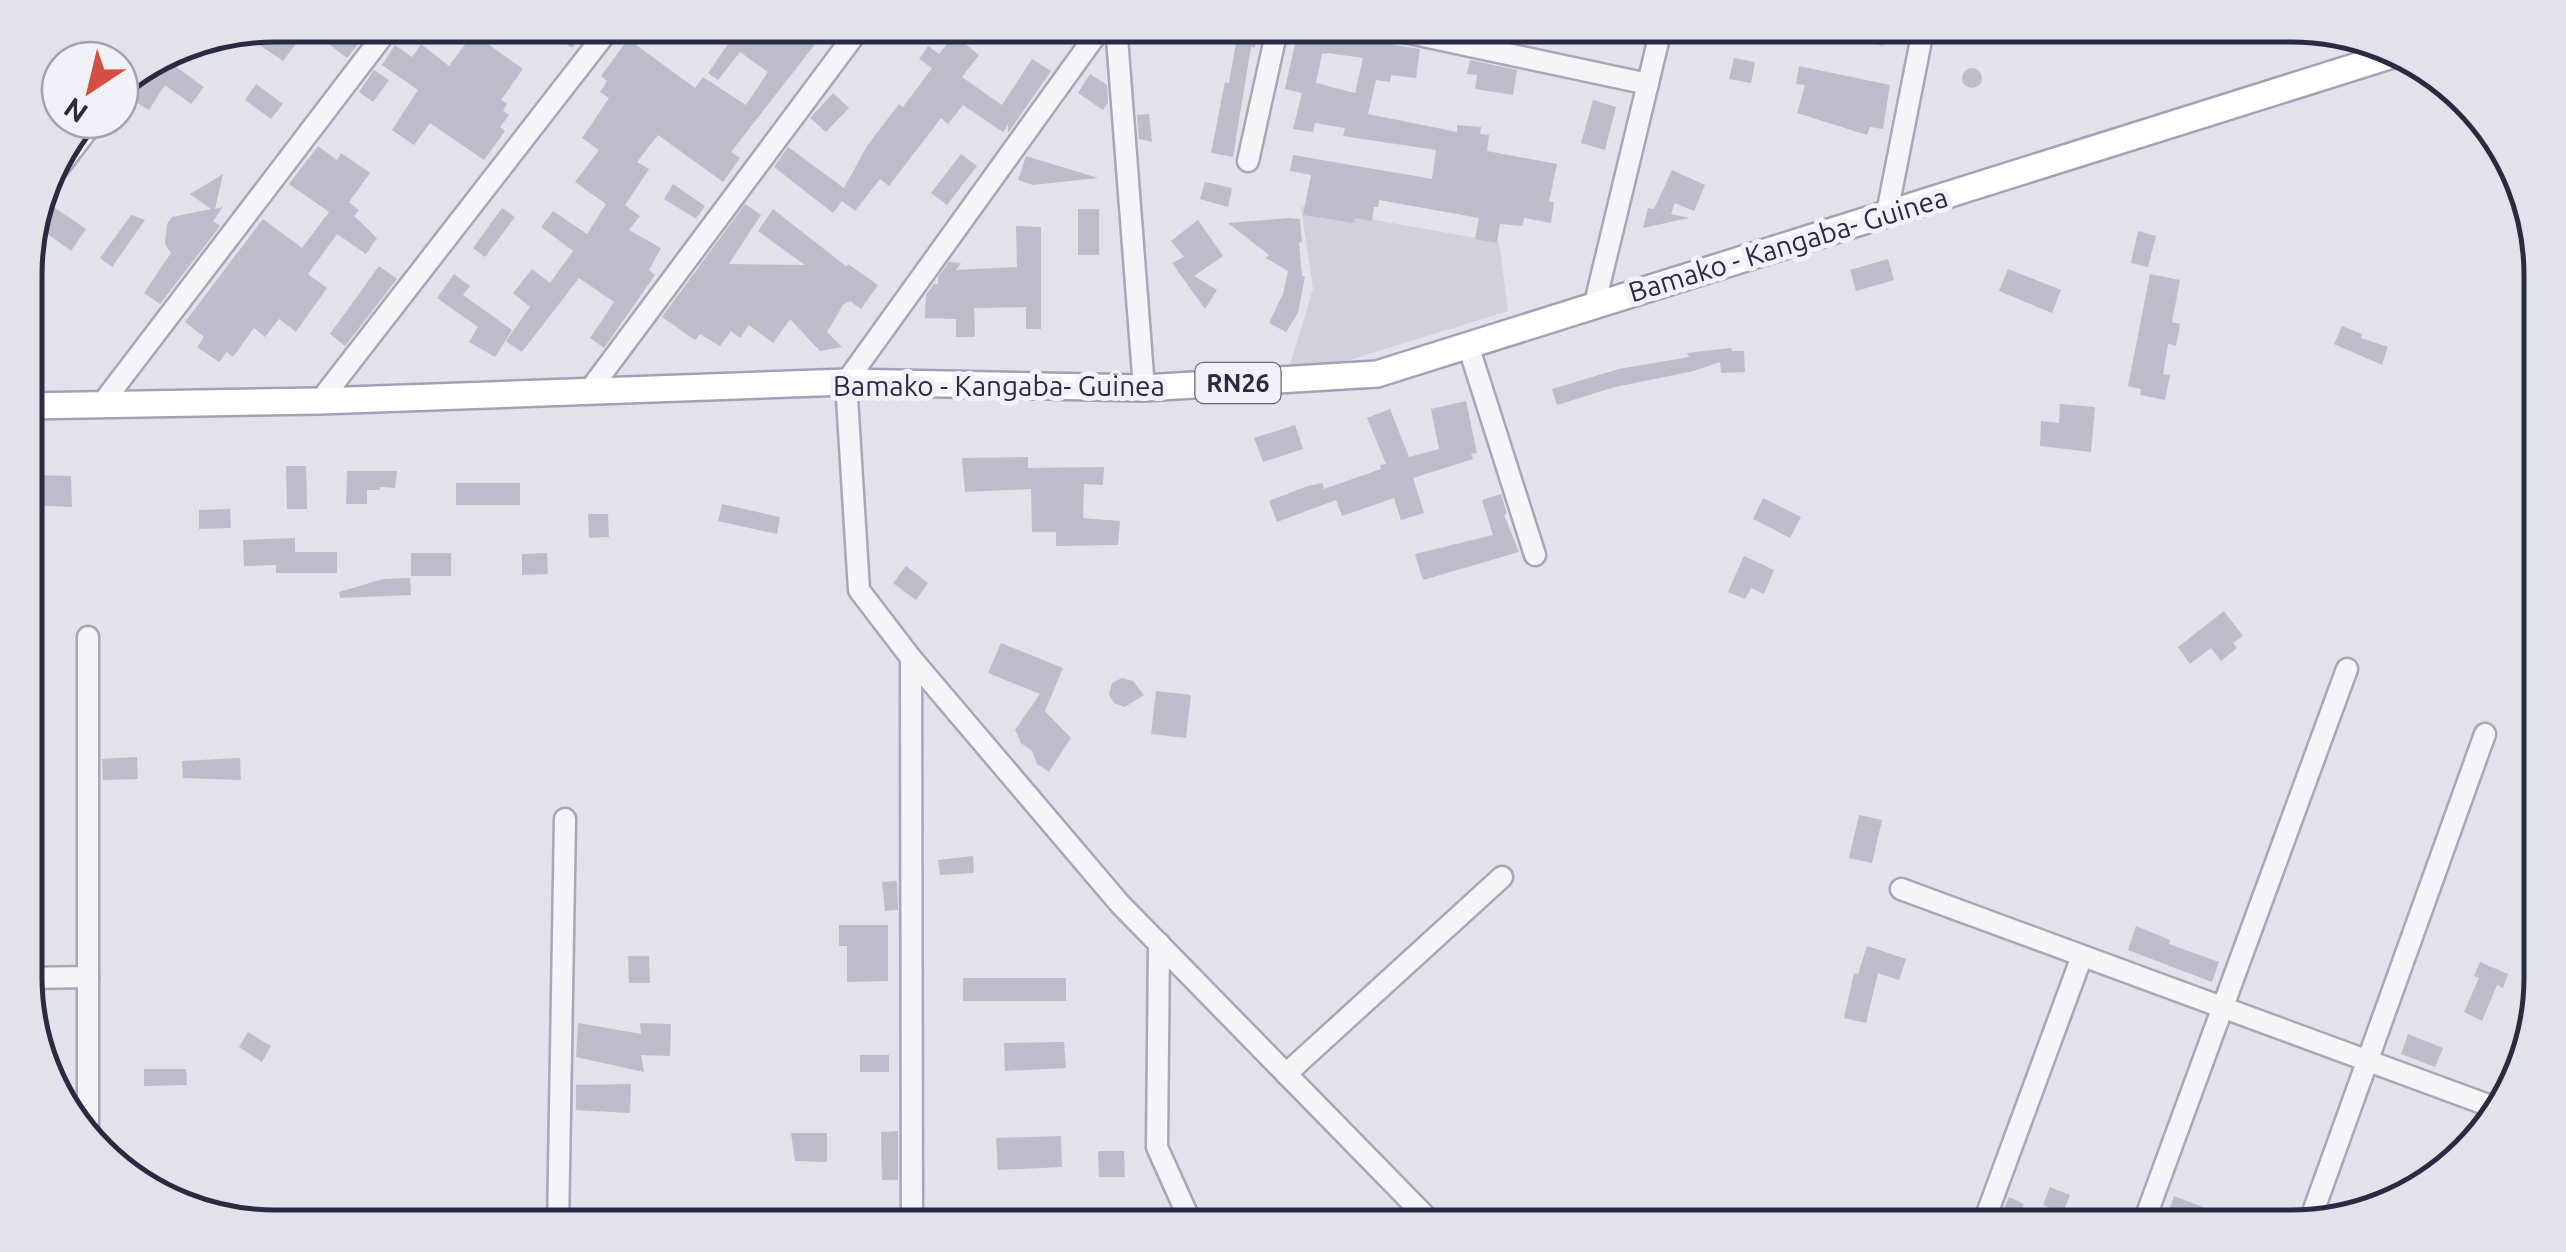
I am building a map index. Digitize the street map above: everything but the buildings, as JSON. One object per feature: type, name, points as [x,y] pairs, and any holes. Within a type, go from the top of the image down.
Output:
[{"type":"main road","name":"Bamako - Kangaba- Guinea","points":[[43,406],[320,401],[846,382],[1144,388],[1377,374],[2377,60]]},
{"type":"street","points":[[101,405],[378,42]]},
{"type":"street","points":[[320,401],[599,42]]},
{"type":"street","points":[[588,391],[849,42]]},
{"type":"street","points":[[1091,42],[846,382],[859,590],[1120,904],[1419,1209]]},
{"type":"street","points":[[1117,42],[1144,388]]},
{"type":"street","points":[[1248,161],[1274,42]]},
{"type":"street","points":[[1452,42],[1648,84]]},
{"type":"street","points":[[1595,303],[1658,42]]},
{"type":"street","points":[[1887,213],[1921,42]]},
{"type":"street","points":[[1468,344],[1535,555]]},
{"type":"street","points":[[88,637],[88,1114]]},
{"type":"street","points":[[912,658],[912,1210]]},
{"type":"street","points":[[2148,1209],[2347,669]]},
{"type":"street","points":[[2315,1208],[2485,734]]},
{"type":"street","points":[[558,1210],[565,820]]},
{"type":"street","points":[[1286,1074],[1502,877]]},
{"type":"street","points":[[1900,889],[2485,1104]]},
{"type":"street","points":[[1159,943],[1157,1147],[1185,1210]]},
{"type":"street","points":[[1988,1209],[2082,956]]},
{"type":"street","points":[[42,978],[88,977]]},
{"type":"shaded area","points":[[1301,207],[1499,242],[1508,311],[1333,365],[1290,365],[1313,289]]}]
